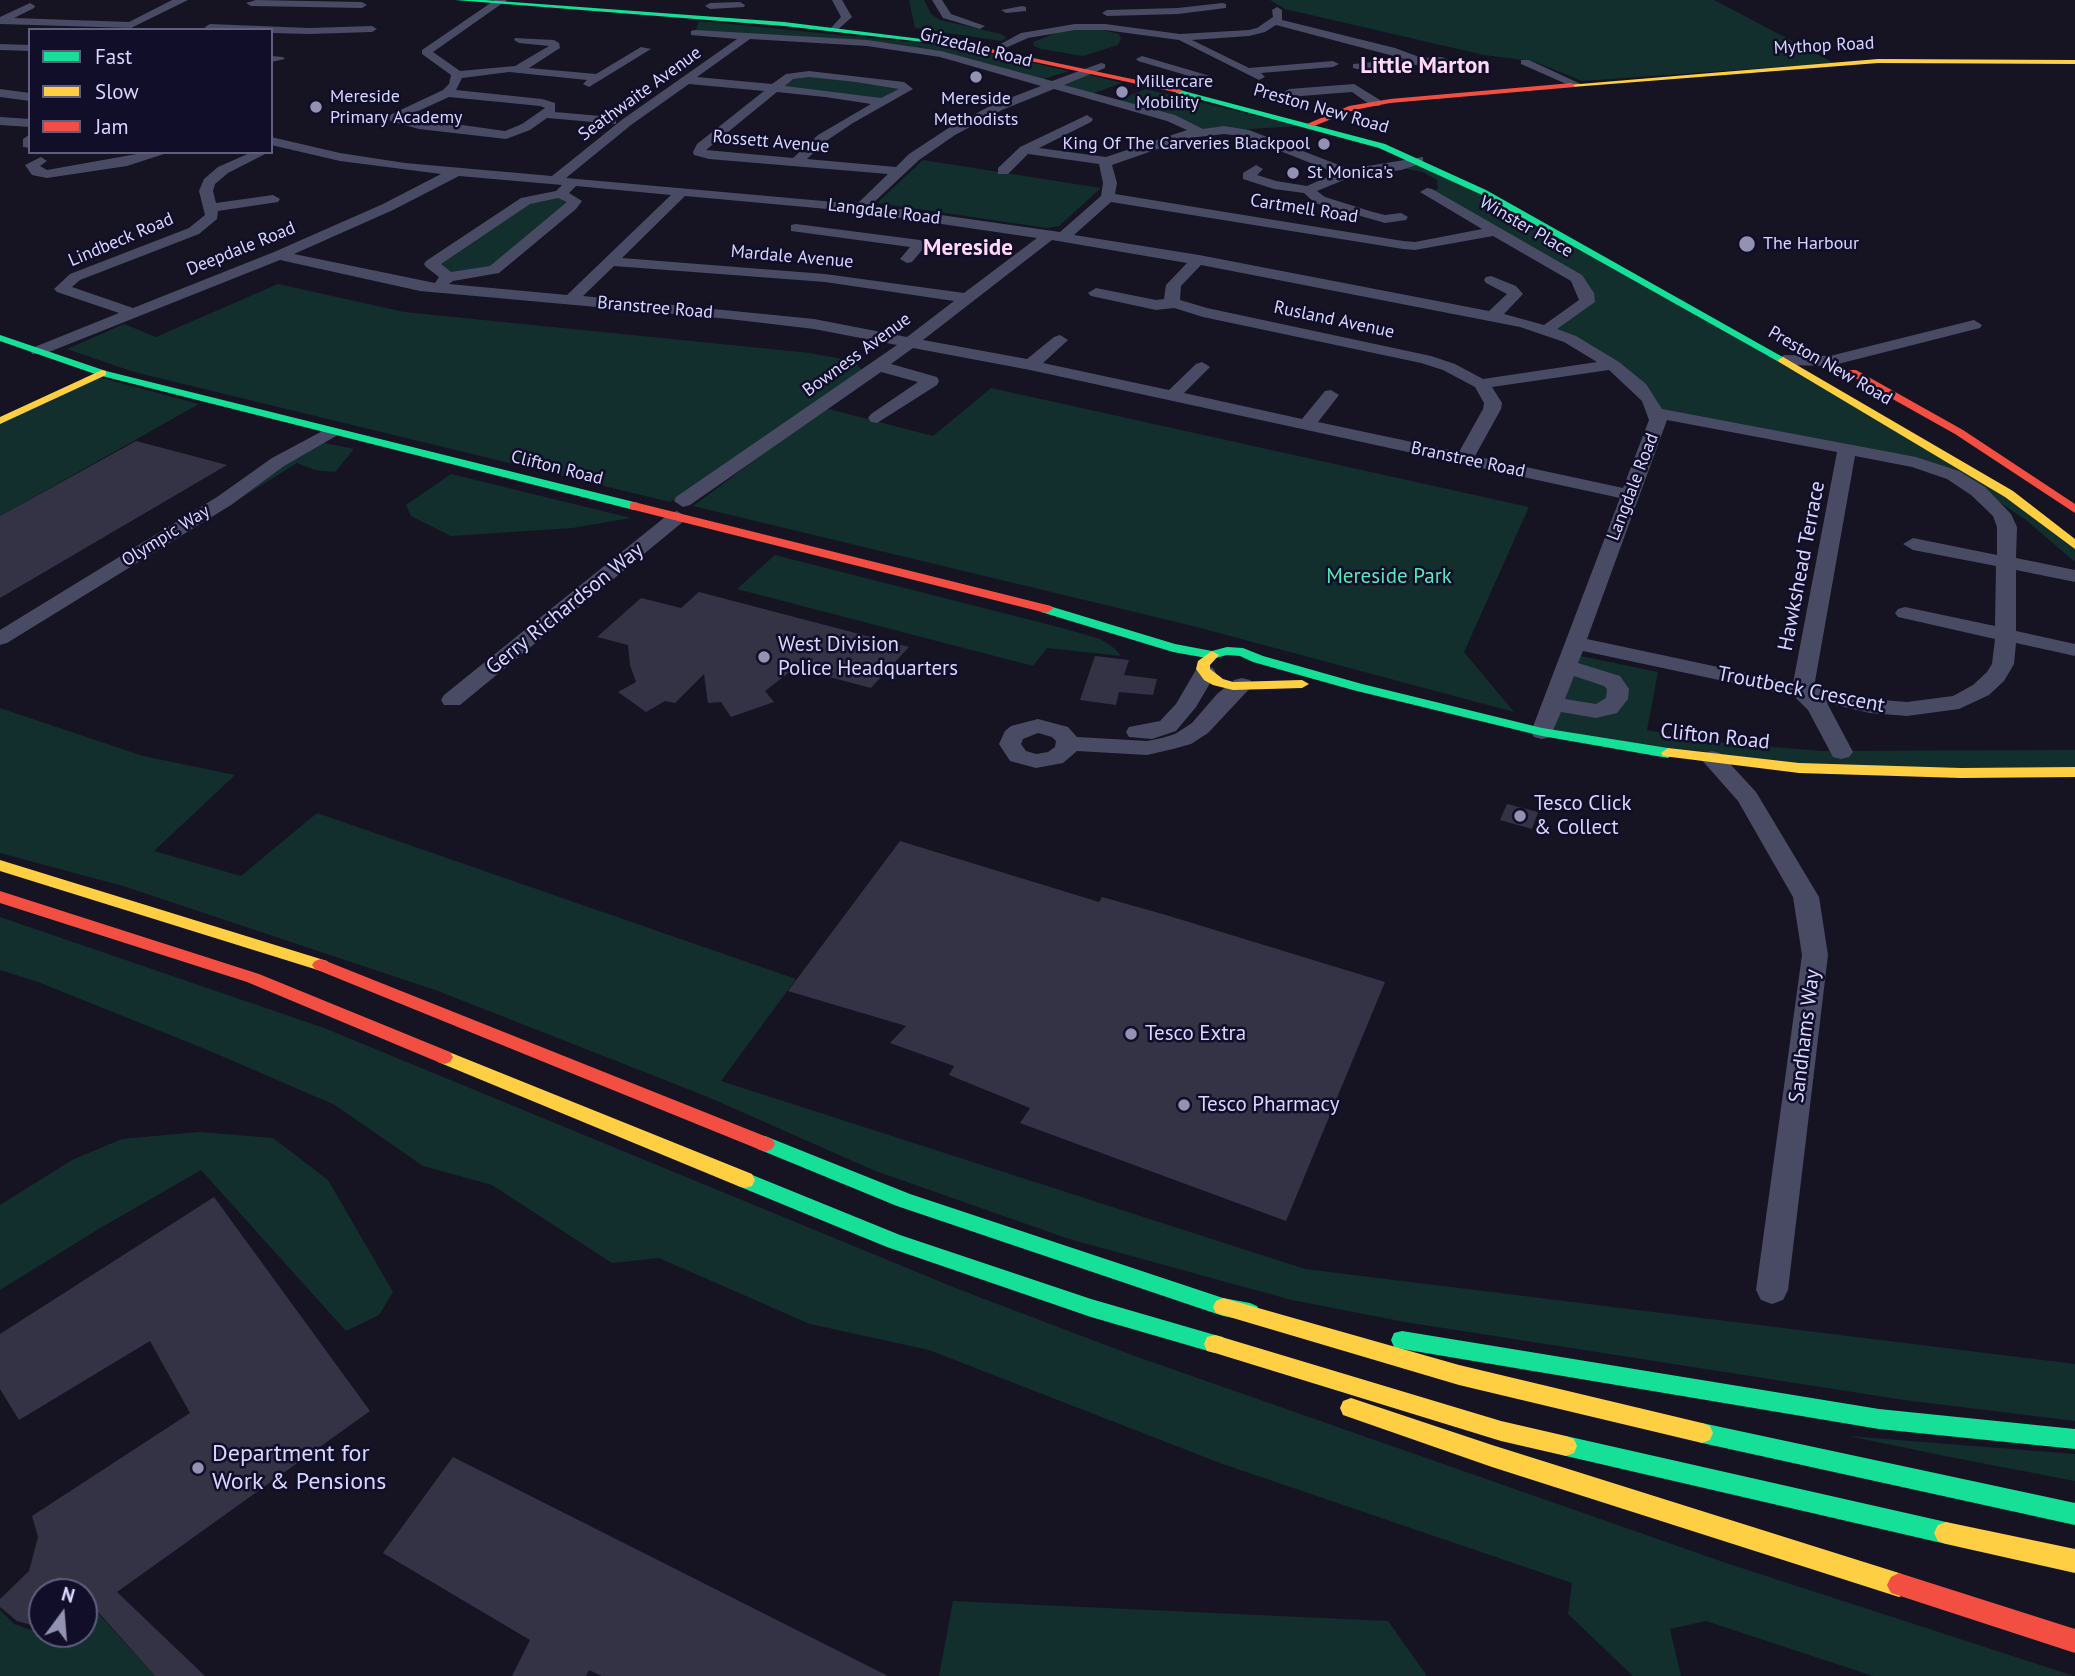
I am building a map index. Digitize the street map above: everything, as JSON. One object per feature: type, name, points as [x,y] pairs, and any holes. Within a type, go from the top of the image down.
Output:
[{"type":"main road","name":"Preston New Road","points":[[458,0],[838,27]]},
{"type":"main road","name":"Preston New Road","points":[[526,0],[731,16],[1004,46],[1321,120],[1418,160],[1507,204],[1784,360],[2009,494],[2075,545]]},
{"type":"main road","name":"Mythop Road","points":[[1321,120],[1376,103],[1878,61],[2075,62]]},
{"type":"main road","name":"Preston New Road","points":[[1096,68],[1321,120],[1396,143],[1441,161],[1666,276]]},
{"type":"main road","name":"Clifton Road","points":[[0,338],[102,373],[330,432],[680,509],[1054,611],[1207,666],[1218,682],[1358,687]]},
{"type":"main road","name":"Preston New Road","points":[[1799,344],[1959,432],[2075,509]]},
{"type":"main road","points":[[0,421],[102,373]]},
{"type":"main road","name":"Clifton Road","points":[[1207,666],[1235,651],[1358,687],[1542,732],[1633,749],[1860,772],[2075,772]]},
{"type":"main road","points":[[1247,684],[1263,675],[1263,664],[1258,659]]},
{"type":"main road","points":[[0,865],[323,965],[904,1200],[1223,1307],[1458,1375],[1628,1417],[2075,1514]]},
{"type":"main road","points":[[0,897],[253,978],[894,1241],[1081,1305],[1267,1377]]},
{"type":"main road","points":[[1081,1305],[1501,1431],[2075,1561]]},
{"type":"main road","points":[[1223,1307],[1507,1359],[1879,1419],[2075,1439]]},
{"type":"main road","points":[[1342,1405],[1492,1456],[2075,1641]]},
{"type":"street","points":[[131,24],[166,5],[183,0]]},
{"type":"street","points":[[836,0],[847,17],[838,27]]},
{"type":"street","points":[[412,54],[426,52],[493,1]]},
{"type":"street","points":[[938,3],[952,6]]},
{"type":"street","points":[[938,3],[951,19],[980,26]]},
{"type":"street","points":[[207,28],[244,7],[358,4]]},
{"type":"street","points":[[15,5],[44,6]]},
{"type":"street","points":[[710,6],[740,5],[731,16]]},
{"type":"street","points":[[0,21],[30,6]]},
{"type":"street","points":[[1105,27],[1104,9],[1178,11],[1223,6]]},
{"type":"street","points":[[1006,10],[1023,8]]},
{"type":"street","points":[[64,23],[89,10]]},
{"type":"street","points":[[1004,46],[1038,32],[1065,28],[1105,27],[1133,36],[1180,37],[1249,33],[1261,30],[1275,15],[1405,53],[1420,61]]},
{"type":"street","points":[[0,21],[158,25]]},
{"type":"street","points":[[273,30],[372,29]]},
{"type":"street","points":[[1004,46],[1035,37],[1038,32]]},
{"type":"street","name":"Grizedale Road","points":[[695,33],[855,42],[963,58],[1171,118],[1200,132]]},
{"type":"street","name":"Seathwaite Avenue","points":[[557,187],[626,122],[748,36]]},
{"type":"street","points":[[1180,37],[1195,48],[1254,74],[1333,64]]},
{"type":"street","points":[[1331,44],[1347,38]]},
{"type":"street","points":[[517,70],[556,46],[554,43],[519,40]]},
{"type":"street","points":[[0,47],[28,48]]},
{"type":"street","points":[[457,75],[517,70],[593,81],[645,49]]},
{"type":"street","points":[[426,52],[447,64],[457,75]]},
{"type":"street","points":[[1167,66],[1208,52]]},
{"type":"street","points":[[1259,59],[1277,57],[1293,67]]},
{"type":"street","points":[[1142,59],[1206,78]]},
{"type":"street","points":[[1357,66],[1443,60]]},
{"type":"street","name":"Mythop Road","points":[[1525,62],[1577,85]]},
{"type":"street","points":[[860,208],[897,171],[951,132],[998,107],[1096,68]]},
{"type":"street","points":[[775,89],[790,76],[809,74],[904,86],[907,89],[822,138],[797,162]]},
{"type":"street","points":[[447,93],[551,106],[551,109],[508,139],[419,125],[394,118],[447,93],[455,85],[457,75]]},
{"type":"street","points":[[687,80],[883,102]]},
{"type":"street","points":[[1289,93],[1354,88],[1376,103]]},
{"type":"street","name":"Rossett Avenue","points":[[775,89],[699,152],[897,171]]},
{"type":"street","points":[[0,93],[28,97]]},
{"type":"street","points":[[544,114],[612,121]]},
{"type":"street","points":[[1003,171],[1026,150],[1087,119]]},
{"type":"street","points":[[0,121],[28,123]]},
{"type":"street","points":[[1026,150],[1107,161],[1200,132],[1237,131],[1348,173]]},
{"type":"street","points":[[278,142],[340,158],[557,187],[575,201],[494,270],[442,282],[431,264],[526,201],[557,187]]},
{"type":"street","points":[[1269,158],[1295,152]]},
{"type":"street","points":[[32,163],[37,172],[47,174],[127,162],[157,154]]},
{"type":"street","name":"Lindbeck Road","points":[[134,313],[62,289],[75,277],[194,231],[212,216],[206,191],[209,182],[223,170],[258,154]]},
{"type":"street","points":[[1256,169],[1248,176],[1274,185],[1308,190],[1348,173],[1396,167],[1418,160]]},
{"type":"street","points":[[1107,161],[1105,165],[1110,183],[1108,197]]},
{"type":"street","name":"Deepdale Road","points":[[38,351],[279,255],[388,207],[454,173]]},
{"type":"street","name":"Langdale Road","points":[[557,187],[573,183],[683,191],[817,208],[860,208],[1056,236],[1199,259],[1493,316],[1570,339],[1613,365],[1640,388],[1657,413],[1656,427],[1542,732]]},
{"type":"street","points":[[1308,190],[1320,200],[1370,216],[1385,219],[1401,217]]},
{"type":"street","points":[[570,300],[683,191]]},
{"type":"street","name":"Winster Place","points":[[1427,192],[1577,278],[1586,293],[1587,302],[1546,330]]},
{"type":"street","name":"Cartmell Road","points":[[1108,197],[1403,245],[1415,246],[1494,231]]},
{"type":"street","name":"Bowness Avenue","points":[[680,509],[1108,197]]},
{"type":"street","points":[[209,208],[273,199]]},
{"type":"street","points":[[779,239],[796,228],[817,208],[909,222],[915,216]]},
{"type":"street","points":[[796,228],[903,240],[927,246],[907,259]]},
{"type":"street","name":"Branstree Road","points":[[279,255],[570,300],[814,324],[1030,365],[1630,495]]},
{"type":"street","points":[[1175,303],[1171,292],[1174,285],[1199,259]]},
{"type":"street","name":"Mardale Avenue","points":[[611,261],[825,278],[967,298]]},
{"type":"street","points":[[1491,280],[1511,289],[1515,294],[1493,316]]},
{"type":"street","name":"Rusland Avenue","points":[[1096,293],[1156,305],[1175,303],[1203,312],[1425,359],[1449,367],[1481,384]]},
{"type":"street","points":[[64,307],[88,298]]},
{"type":"street","points":[[1784,360],[1830,360],[1974,325]]},
{"type":"street","points":[[1030,365],[1061,340]]},
{"type":"street","points":[[1830,360],[1825,368],[1830,376],[1912,427],[1955,462]]},
{"type":"street","points":[[1464,459],[1492,409],[1493,403],[1481,384],[1613,365]]},
{"type":"street","points":[[877,418],[935,378],[879,366]]},
{"type":"street","points":[[1172,396],[1202,367]]},
{"type":"street","points":[[1306,425],[1331,395]]},
{"type":"street","name":"Troutbeck Crescent","points":[[1574,643],[1870,706],[1907,709],[1959,702],[1981,690],[1996,676],[2005,653],[2007,527],[2001,514],[1978,491],[1934,467],[1847,447],[1657,413]]},
{"type":"street","name":"Olympic Way","points":[[0,639],[224,501],[278,462],[330,432]]},
{"type":"street","name":"Hawkshead Terrace","points":[[1802,692],[1847,447]]},
{"type":"street","name":"Gerry Richardson Way","points":[[452,700],[680,509]]},
{"type":"street","points":[[1913,544],[2075,576]]},
{"type":"street","points":[[1905,613],[2075,650]]},
{"type":"street","points":[[1207,666],[1185,707],[1168,726],[1152,732],[1103,729],[1064,739],[1147,748],[1183,739],[1200,728],[1225,699],[1247,684]]},
{"type":"street","points":[[1553,704],[1596,711],[1609,708],[1617,699],[1618,689],[1612,681],[1566,666]]},
{"type":"street","points":[[1802,692],[1818,707],[1841,752]]},
{"type":"street","name":"Sandhams Way","points":[[1712,758],[1748,797],[1806,897],[1815,954],[1772,1290]]},
{"type":"street","name":"Sandhams Way","points":[[1744,762],[1748,797]]},
{"type":"green space","points":[[909,0],[924,0],[931,14],[940,20],[1001,34],[1006,38],[1001,41],[915,28]]},
{"type":"green space","points":[[1270,0],[1714,0],[1834,63],[1582,81],[1533,61],[1484,55],[1285,9]]},
{"type":"green space","points":[[699,21],[962,47],[1069,71],[1037,81],[986,65],[891,46],[695,33]]},
{"type":"green space","points":[[1098,29],[1119,34],[1121,39],[1118,45],[1083,56],[1041,49],[1034,46],[1033,42],[1064,30]]},
{"type":"green space","points":[[798,74],[904,86],[883,102],[775,89]]},
{"type":"green space","points":[[1086,74],[1122,83],[1089,95],[1056,86]]},
{"type":"green space","points":[[1146,89],[1298,126],[1200,132],[1113,102]]},
{"type":"green space","points":[[923,160],[1101,188],[1059,226],[1047,228],[877,203]]},
{"type":"green space","points":[[1418,160],[1483,192],[1798,368],[2009,494],[2075,545],[2075,562],[2026,520],[1958,474],[1895,457],[1657,413],[1640,388],[1613,365],[1570,339],[1546,330],[1587,302],[1586,293],[1577,278],[1427,192],[1438,189],[1437,180],[1423,172],[1396,167]]},
{"type":"green space","points":[[547,195],[575,201],[494,270],[448,277],[431,264],[500,219]]},
{"type":"green space","points":[[278,284],[404,312],[810,353],[854,361],[862,370],[670,502],[134,372],[67,349],[124,324],[156,337]]},
{"type":"green space","points":[[94,376],[199,404],[0,516],[0,421]]},
{"type":"green space","name":"Mereside Park","points":[[991,388],[1529,507],[1464,652],[1514,712],[1189,625],[693,506],[825,408],[933,436]]},
{"type":"green space","points":[[320,442],[354,449],[335,472],[315,470],[297,463],[217,513],[244,490]]},
{"type":"green space","points":[[451,474],[631,518],[572,528],[451,536],[411,516],[406,505]]},
{"type":"green space","points":[[775,555],[1100,639],[1121,656],[1047,648],[1033,666],[737,589]]},
{"type":"green space","points":[[1571,654],[1658,672],[1647,730],[1725,743],[1822,751],[2075,750],[2075,772],[1860,772],[1542,732]]},
{"type":"green space","points":[[0,708],[143,756],[235,775],[154,851],[241,876],[317,813],[796,979],[721,1081],[1305,1269],[2075,1364],[2075,1421],[1904,1400],[1405,1322],[1292,1300],[1069,1239],[873,1170],[708,1097],[438,991],[123,886],[0,853]]},
{"type":"green space","points":[[0,917],[324,1028],[958,1289],[1132,1355],[1726,1563],[2074,1676],[1873,1676],[1706,1621],[1670,1629],[1681,1676],[1633,1676],[1568,1614],[1572,1583],[1220,1463],[929,1350],[810,1324],[659,1258],[612,1263],[492,1185],[423,1166],[335,1105],[210,1051],[38,982],[0,970]]},
{"type":"green space","points":[[199,1132],[273,1138],[328,1180],[393,1292],[379,1315],[346,1331],[201,1170],[0,1290],[0,1205],[72,1160],[122,1139]]},
{"type":"green space","points":[[1848,1436],[2075,1454],[2075,1481],[1945,1456]]},
{"type":"green space","points":[[953,1601],[1388,1621],[1427,1676],[939,1676]]},
{"type":"green space","points":[[0,1610],[14,1624],[28,1629],[28,1648],[98,1648],[98,1613],[155,1676],[0,1676]]},
{"type":"building","points":[[136,441],[227,465],[0,598],[0,516]]},
{"type":"building","name":"West Division Police Headquarters","points":[[699,592],[909,647],[871,688],[795,668],[765,691],[774,702],[731,717],[721,702],[708,703],[704,674],[675,703],[665,701],[646,712],[618,692],[636,682],[630,665],[628,645],[597,637],[641,598],[681,608]]},
{"type":"building","points":[[1095,656],[1129,660],[1124,675],[1157,679],[1153,695],[1119,692],[1116,705],[1080,700]]},
{"type":"building","name":"Tesco Click & Collect","points":[[1507,804],[1538,812],[1532,829],[1500,820]]},
{"type":"building","name":"Tesco Extra","points":[[900,841],[1099,902],[1102,897],[1166,915],[1385,982],[1286,1221],[1020,1123],[1030,1108],[949,1075],[954,1066],[890,1043],[906,1026],[788,991]]},
{"type":"building","name":"Department for Work & Pensions","points":[[214,1197],[370,1411],[117,1592],[205,1676],[155,1676],[98,1612],[98,1578],[28,1578],[28,1624],[17,1621],[0,1607],[0,1599],[29,1571],[38,1537],[32,1516],[190,1413],[150,1341],[19,1420],[0,1389],[0,1334]]},
{"type":"building","name":"Department for Work & Pensions","points":[[453,1457],[888,1676],[602,1676],[589,1670],[586,1676],[512,1676],[530,1640],[383,1553]]},
{"type":"traffic: fast","points":[[458,0],[784,24],[958,44]]},
{"type":"traffic: fast","points":[[1179,91],[1382,146],[1483,192],[1783,360]]},
{"type":"traffic: fast","points":[[0,338],[102,373],[634,506]]},
{"type":"traffic: fast","points":[[1046,609],[1173,648],[1212,655],[1227,651],[1243,652],[1258,659],[1358,687],[1542,732],[1668,753]]},
{"type":"traffic: fast","points":[[765,1144],[904,1200],[1223,1307],[1250,1312]]},
{"type":"traffic: fast","points":[[745,1180],[894,1241],[1091,1308],[1215,1344]]},
{"type":"traffic: fast","points":[[1402,1340],[1879,1419],[2075,1439]]},
{"type":"traffic: fast","points":[[1702,1433],[2075,1514]]},
{"type":"traffic: fast","points":[[1566,1446],[1946,1533]]},
{"type":"traffic: slow","points":[[1572,85],[1878,61],[2075,62]]},
{"type":"traffic: slow","points":[[1783,360],[2009,494],[2075,545]]},
{"type":"traffic: slow","points":[[0,421],[102,373]]},
{"type":"traffic: slow","points":[[1212,655],[1203,664],[1203,669],[1209,677],[1218,682],[1233,686],[1302,684]]},
{"type":"traffic: slow","points":[[1668,753],[1799,768],[1961,773],[2075,772]]},
{"type":"traffic: slow","points":[[0,865],[321,965]]},
{"type":"traffic: slow","points":[[444,1057],[745,1180]]},
{"type":"traffic: slow","points":[[1223,1307],[1459,1375],[1702,1433]]},
{"type":"traffic: slow","points":[[1215,1344],[1501,1431],[1566,1446]]},
{"type":"traffic: slow","points":[[1351,1408],[1492,1456],[1899,1585]]},
{"type":"traffic: slow","points":[[1946,1533],[2075,1561]]},
{"type":"traffic: jam","points":[[958,44],[1179,91]]},
{"type":"traffic: jam","points":[[1311,124],[1352,108],[1390,101],[1572,85]]},
{"type":"traffic: jam","points":[[1852,372],[1959,432],[2075,509]]},
{"type":"traffic: jam","points":[[634,506],[1046,609]]},
{"type":"traffic: jam","points":[[0,897],[253,978],[444,1057]]},
{"type":"traffic: jam","points":[[321,965],[765,1144]]},
{"type":"traffic: jam","points":[[1899,1585],[2075,1641]]},
{"type":"place","name":"Mereside Methodists","points":[[976,77]]},
{"type":"place","name":"Millercare Mobility","points":[[1122,92]]},
{"type":"place","name":"Mereside Primary Academy","points":[[316,107]]},
{"type":"place","name":"King Of The Carveries Blackpool","points":[[1324,144]]},
{"type":"place","name":"St Monica's","points":[[1293,173]]},
{"type":"place","name":"The Harbour","points":[[1747,244]]},
{"type":"place","name":"West Division Police Headquarters","points":[[764,657]]},
{"type":"place","name":"Tesco Click & Collect","points":[[1520,816]]},
{"type":"place","name":"Tesco Extra","points":[[1131,1034]]},
{"type":"place","name":"Tesco Pharmacy","points":[[1184,1105]]},
{"type":"place","name":"Department for Work & Pensions","points":[[198,1468]]},
{"type":"district","name":"Little Marton","points":[[1425,66]]},
{"type":"district","name":"Mereside","points":[[968,248]]}]
